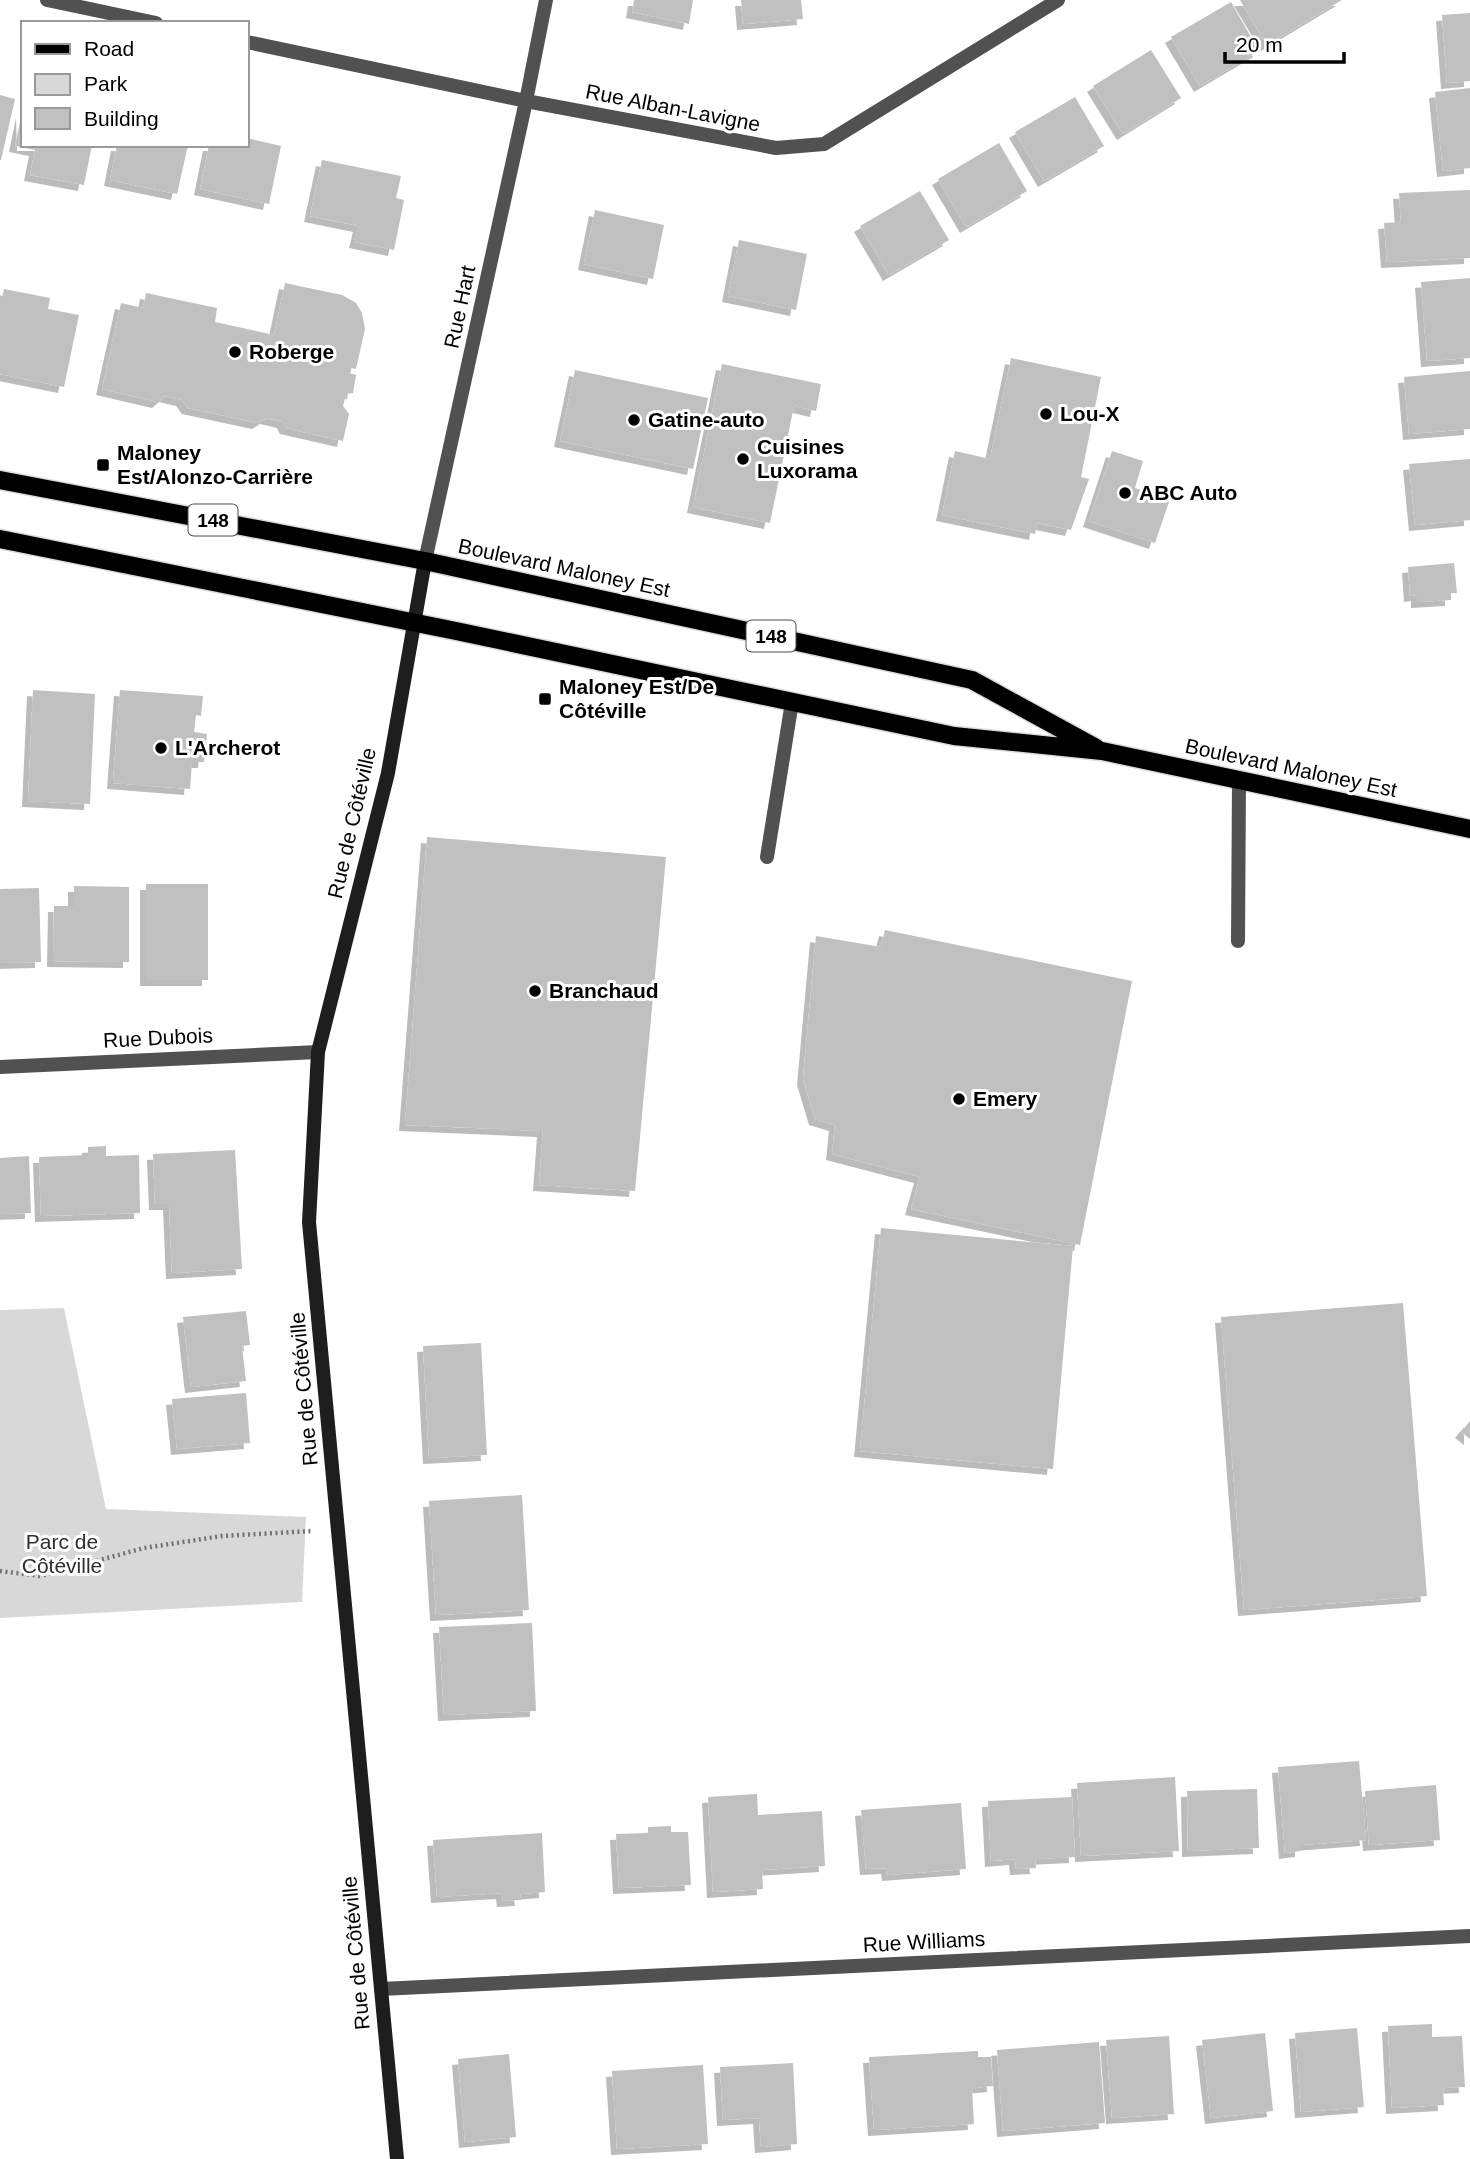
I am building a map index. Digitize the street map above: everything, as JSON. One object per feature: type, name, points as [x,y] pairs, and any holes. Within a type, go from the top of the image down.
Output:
[{"type":"main road","name":"Boulevard Maloney Est","points":[[0,480],[425,562],[972,680],[1102,751]]},
{"type":"main road","name":"Boulevard Maloney Est","points":[[0,539],[954,736],[1102,751],[1470,829]]},
{"type":"street","name":"Rue Hart","points":[[413,623],[546,0]]},
{"type":"street","name":"Rue Alban-Lavigne","points":[[248,42],[526,102],[776,148],[824,144],[1058,0]]},
{"type":"street","points":[[53,1],[147,21]]},
{"type":"street","name":"Rue de Côtéville","points":[[397,2159],[309,1222],[318,1052],[388,773],[413,623]]},
{"type":"street","points":[[767,857],[792,702]]},
{"type":"street","points":[[1238,780],[1238,941]]},
{"type":"street","name":"Rue Dubois","points":[[0,1067],[318,1052]]},
{"type":"street","name":"Rue Williams","points":[[381,1989],[1470,1936]]},
{"type":"path","points":[[0,1571],[41,1576],[144,1548],[222,1536],[338,1529]]},
{"type":"green space","name":"Parc de Côtéville","points":[[64,1308],[106,1509],[306,1517],[302,1602],[0,1618],[0,1310]]},
{"type":"building","points":[[634,0],[693,0],[689,24],[632,12]]},
{"type":"building","points":[[741,0],[801,0],[803,19],[743,24]]},
{"type":"building","points":[[1240,0],[1342,0],[1267,45]]},
{"type":"building","points":[[1231,2],[1259,51],[1200,86],[1171,37]]},
{"type":"building","points":[[1470,13],[1470,81],[1447,83],[1442,15]]},
{"type":"building","points":[[1151,50],[1181,98],[1123,134],[1093,86]]},
{"type":"building","points":[[1470,88],[1470,168],[1443,171],[1435,92]]},
{"type":"building","points":[[0,95],[15,99],[1,160],[0,160]]},
{"type":"building","points":[[1075,97],[1104,146],[1044,181],[1015,132]]},
{"type":"building","points":[[21,117],[21,147],[92,147],[84,185],[30,175],[35,150],[15,146]]},
{"type":"building","points":[[248,138],[281,146],[269,204],[200,189],[209,147],[248,147]]},
{"type":"building","points":[[999,143],[1027,191],[966,227],[938,179]]},
{"type":"building","points":[[117,147],[188,147],[177,194],[110,180]]},
{"type":"building","points":[[322,160],[401,176],[396,198],[404,200],[394,250],[355,242],[359,226],[310,216]]},
{"type":"building","points":[[1470,190],[1470,258],[1387,262],[1384,223],[1401,222],[1399,193]]},
{"type":"building","points":[[920,191],[949,240],[889,275],[860,226]]},
{"type":"building","points":[[595,210],[664,225],[653,279],[584,264]]},
{"type":"building","points":[[739,240],[807,254],[796,310],[728,296]]},
{"type":"building","points":[[1470,278],[1470,358],[1427,361],[1421,282]]},
{"type":"building","name":"Roberge","points":[[285,283],[342,295],[356,303],[362,313],[365,329],[356,369],[351,368],[349,373],[356,375],[353,393],[346,394],[343,406],[349,414],[343,441],[286,428],[283,422],[266,418],[258,423],[188,408],[182,400],[165,396],[158,402],[102,389],[121,303],[143,308],[146,293],[217,308],[215,322],[274,335]]},
{"type":"building","points":[[4,289],[50,298],[48,309],[79,315],[64,387],[0,374],[0,298]]},
{"type":"building","name":"Lou-X","points":[[1011,358],[1101,377],[1081,477],[1089,479],[1071,530],[1037,523],[1035,534],[942,515],[955,451],[990,459]]},
{"type":"building","name":"Cuisines Luxorama","points":[[722,364],[821,384],[816,411],[794,406],[770,523],[693,507]]},
{"type":"building","name":"Gatine-auto","points":[[575,370],[708,398],[693,469],[560,441]]},
{"type":"building","points":[[1470,371],[1470,429],[1409,434],[1404,377]]},
{"type":"building","name":"ABC Auto","points":[[1112,451],[1143,461],[1135,488],[1170,499],[1155,543],[1089,521]]},
{"type":"building","points":[[1470,459],[1470,520],[1415,525],[1409,464]]},
{"type":"building","points":[[1454,563],[1457,593],[1451,593],[1451,600],[1417,602],[1417,595],[1410,596],[1408,567]]},
{"type":"building","points":[[33,690],[95,694],[90,804],[28,801]]},
{"type":"building","name":"L'Archerot","points":[[120,690],[203,696],[201,716],[196,715],[194,732],[207,734],[204,762],[192,762],[190,789],[113,783]]},
{"type":"building","name":"Branchaud","points":[[427,837],[666,857],[635,1191],[539,1185],[543,1131],[405,1125]]},
{"type":"building","points":[[146,884],[208,884],[208,980],[146,980]]},
{"type":"building","points":[[74,886],[129,887],[129,962],[53,961],[54,906],[74,906]]},
{"type":"building","points":[[39,888],[41,962],[0,963],[0,889]]},
{"type":"building","name":"Emery","points":[[885,930],[1132,981],[1080,1245],[911,1209],[920,1177],[832,1154],[835,1125],[815,1119],[803,1079],[816,936],[881,947]]},
{"type":"building","points":[[106,1146],[106,1156],[139,1155],[140,1213],[41,1216],[39,1157],[88,1155],[88,1147]]},
{"type":"building","points":[[235,1150],[242,1269],[172,1273],[169,1204],[155,1204],[153,1154]]},
{"type":"building","points":[[29,1156],[31,1213],[0,1214],[0,1158]]},
{"type":"building","points":[[881,1228],[1073,1246],[1053,1469],[860,1451]]},
{"type":"building","points":[[1403,1303],[1427,1596],[1244,1610],[1221,1317]]},
{"type":"building","points":[[246,1311],[250,1345],[242,1346],[246,1381],[191,1387],[183,1317]]},
{"type":"building","points":[[481,1343],[487,1455],[429,1458],[423,1346]]},
{"type":"building","points":[[246,1393],[250,1443],[177,1449],[172,1399]]},
{"type":"building","points":[[1470,1421],[1470,1439],[1461,1432]]},
{"type":"building","points":[[522,1495],[529,1610],[436,1615],[429,1501]]},
{"type":"building","points":[[532,1623],[536,1711],[444,1715],[439,1627]]},
{"type":"building","points":[[1359,1761],[1366,1840],[1301,1845],[1301,1851],[1285,1853],[1278,1767]]},
{"type":"building","points":[[1175,1777],[1179,1851],[1081,1856],[1077,1783]]},
{"type":"building","points":[[1436,1785],[1440,1840],[1369,1845],[1365,1791]]},
{"type":"building","points":[[1257,1789],[1259,1848],[1188,1851],[1187,1791]]},
{"type":"building","points":[[757,1794],[758,1815],[822,1811],[825,1866],[762,1870],[763,1889],[713,1892],[708,1797]]},
{"type":"building","points":[[1072,1797],[1075,1857],[1035,1859],[1036,1868],[1016,1869],[1015,1859],[991,1861],[988,1801]]},
{"type":"building","points":[[961,1803],[966,1869],[888,1875],[887,1868],[866,1869],[861,1810]]},
{"type":"building","points":[[671,1826],[671,1832],[688,1832],[691,1885],[619,1888],[616,1834],[648,1833],[648,1827]]},
{"type":"building","points":[[542,1833],[545,1892],[520,1894],[521,1900],[503,1901],[502,1893],[437,1897],[433,1840]]},
{"type":"building","points":[[1432,2024],[1432,2037],[1462,2036],[1465,2087],[1443,2088],[1444,2105],[1392,2108],[1388,2026]]},
{"type":"building","points":[[1357,2028],[1364,2107],[1301,2112],[1295,2033]]},
{"type":"building","points":[[1265,2033],[1273,2111],[1211,2118],[1202,2040]]},
{"type":"building","points":[[1169,2036],[1174,2114],[1112,2118],[1106,2040]]},
{"type":"building","points":[[1099,2042],[1105,2123],[1003,2131],[997,2050]]},
{"type":"building","points":[[978,2051],[978,2057],[991,2057],[993,2086],[972,2088],[974,2124],[874,2130],[869,2057]]},
{"type":"building","points":[[509,2054],[516,2137],[465,2142],[458,2059]]},
{"type":"building","points":[[793,2063],[797,2144],[761,2147],[759,2118],[723,2120],[720,2067]]},
{"type":"building","points":[[703,2065],[708,2144],[617,2149],[612,2071]]},
{"type":"place","name":"Roberge","points":[[235,352]]},
{"type":"place","name":"Lou-X","points":[[1046,414]]},
{"type":"place","name":"Gatine-auto","points":[[634,420]]},
{"type":"place","name":"Cuisines Luxorama","points":[[743,459]]},
{"type":"place","name":"Maloney Est/Alonzo-Carrière","points":[[103,465]]},
{"type":"place","name":"ABC Auto","points":[[1125,493]]},
{"type":"place","name":"Maloney Est/De Côtéville","points":[[545,699]]},
{"type":"place","name":"L'Archerot","points":[[161,748]]},
{"type":"place","name":"Branchaud","points":[[535,991]]},
{"type":"place","name":"Emery","points":[[959,1099]]}]
